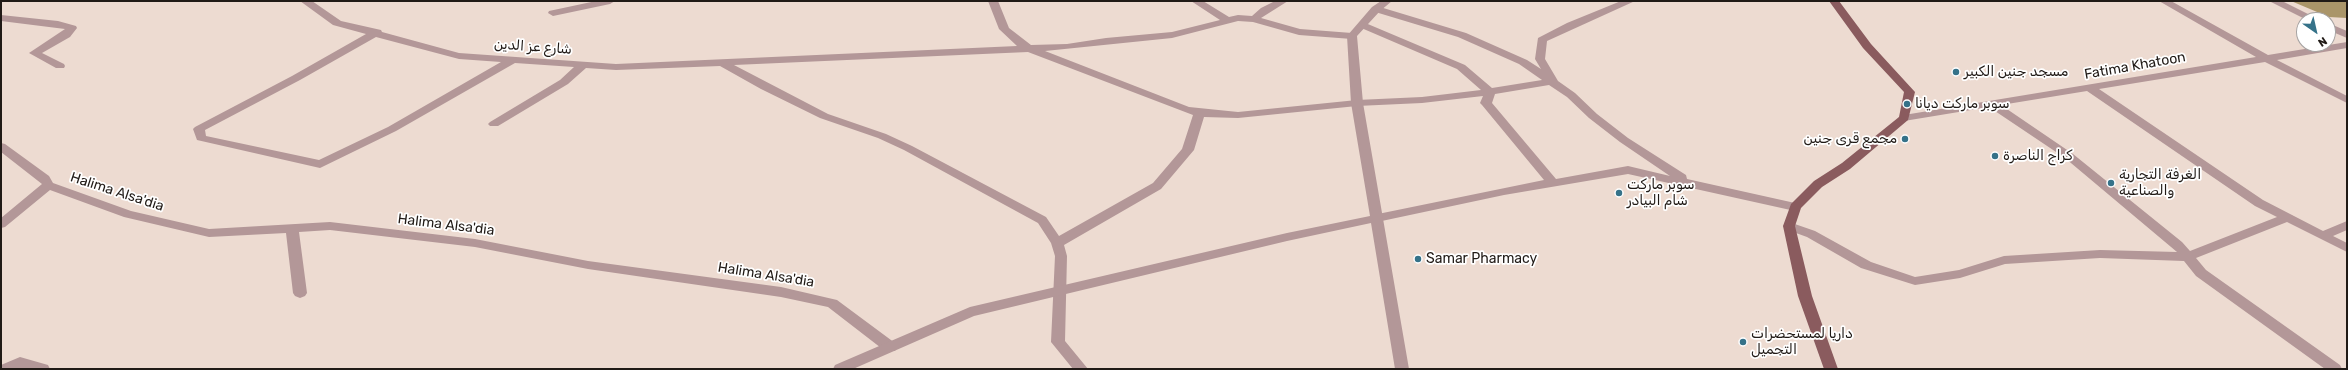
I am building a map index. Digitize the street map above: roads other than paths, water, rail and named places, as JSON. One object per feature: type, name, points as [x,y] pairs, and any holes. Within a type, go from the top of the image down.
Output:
[{"type":"main road","points":[[1830,369],[1805,296],[1789,226],[1795,207],[1818,184],[1846,166],[1904,118],[1910,92],[1867,46],[1834,1]]},
{"type":"street","name":"شارع عز الدين","points":[[305,1],[337,22],[459,56],[514,59],[616,68],[1067,47],[1106,41],[1172,35],[1227,20],[1254,20],[1295,31],[1352,36]]},
{"type":"street","points":[[553,13],[610,1]]},
{"type":"street","points":[[993,1],[1004,29],[1018,42],[1028,48],[1177,107],[1199,113],[1238,115],[1357,103],[1422,100],[1490,92],[1553,80]]},
{"type":"street","points":[[1196,1],[1227,20]]},
{"type":"street","points":[[1254,20],[1265,10],[1283,1]]},
{"type":"street","points":[[1553,80],[1540,59],[1542,40],[1571,25],[1630,1]]},
{"type":"street","points":[[2164,1],[2266,58],[2347,100]]},
{"type":"street","points":[[2274,1],[2298,12]]},
{"type":"street","points":[[1402,369],[1357,103],[1352,36],[1382,4],[1473,39],[1523,62],[1553,80],[1624,140],[1688,182]]},
{"type":"street","points":[[1,18],[58,24],[72,28],[66,35],[34,53],[60,66]]},
{"type":"street","points":[[1363,25],[1461,67],[1490,92]]},
{"type":"street","points":[[2336,30],[2347,35]]},
{"type":"street","points":[[377,32],[296,78],[199,129],[201,138],[320,164],[392,129],[514,59]]},
{"type":"street","name":"Fatima Khatoon","points":[[1904,118],[2347,45]]},
{"type":"street","points":[[721,62],[806,108],[882,136],[933,161],[1042,220],[1057,243],[1062,269],[1058,342],[1081,369]]},
{"type":"street","points":[[494,124],[564,82],[582,65]]},
{"type":"street","points":[[2090,88],[2152,132],[2259,203],[2347,248]]},
{"type":"street","points":[[1490,92],[1486,103],[1552,182]]},
{"type":"street","points":[[1992,104],[2069,156],[2178,245],[2201,273],[2335,369]]},
{"type":"street","points":[[1057,243],[1157,186],[1188,150],[1199,113]]},
{"type":"street","name":"Halima Alsa'dia","points":[[1,146],[45,179],[48,185],[128,214],[209,233],[330,226],[475,242],[588,265],[823,299],[832,303],[890,347]]},
{"type":"street","points":[[840,369],[970,312],[1060,292],[1287,237],[1552,182],[1628,170],[1688,182],[1795,207]]},
{"type":"street","points":[[1,224],[48,185]]},
{"type":"street","points":[[1789,226],[1811,234],[1866,265],[1915,281],[1960,274],[2004,260],[2100,254],[2187,257],[2288,217]]},
{"type":"street","points":[[2324,235],[2347,225]]},
{"type":"street","points":[[292,229],[300,293]]},
{"type":"street","points":[[6,369],[20,362],[43,369]]},
{"type":"place","name":"مسجد جنين الكبير","points":[[1956,72]]},
{"type":"place","name":"سوبر ماركت ديانا","points":[[1907,104]]},
{"type":"place","name":"مجمع قرى جنين","points":[[1905,139]]},
{"type":"place","name":"كراج الناصرة","points":[[1995,156]]},
{"type":"place","name":"الغرفة التجارية والصناعية","points":[[2111,183]]},
{"type":"place","name":"سوبر ماركت شام البيادر","points":[[1619,193]]},
{"type":"place","name":"Samar Pharmacy","points":[[1418,259]]},
{"type":"place","name":"داريا لمستحضرات التجميل","points":[[1743,342]]}]
